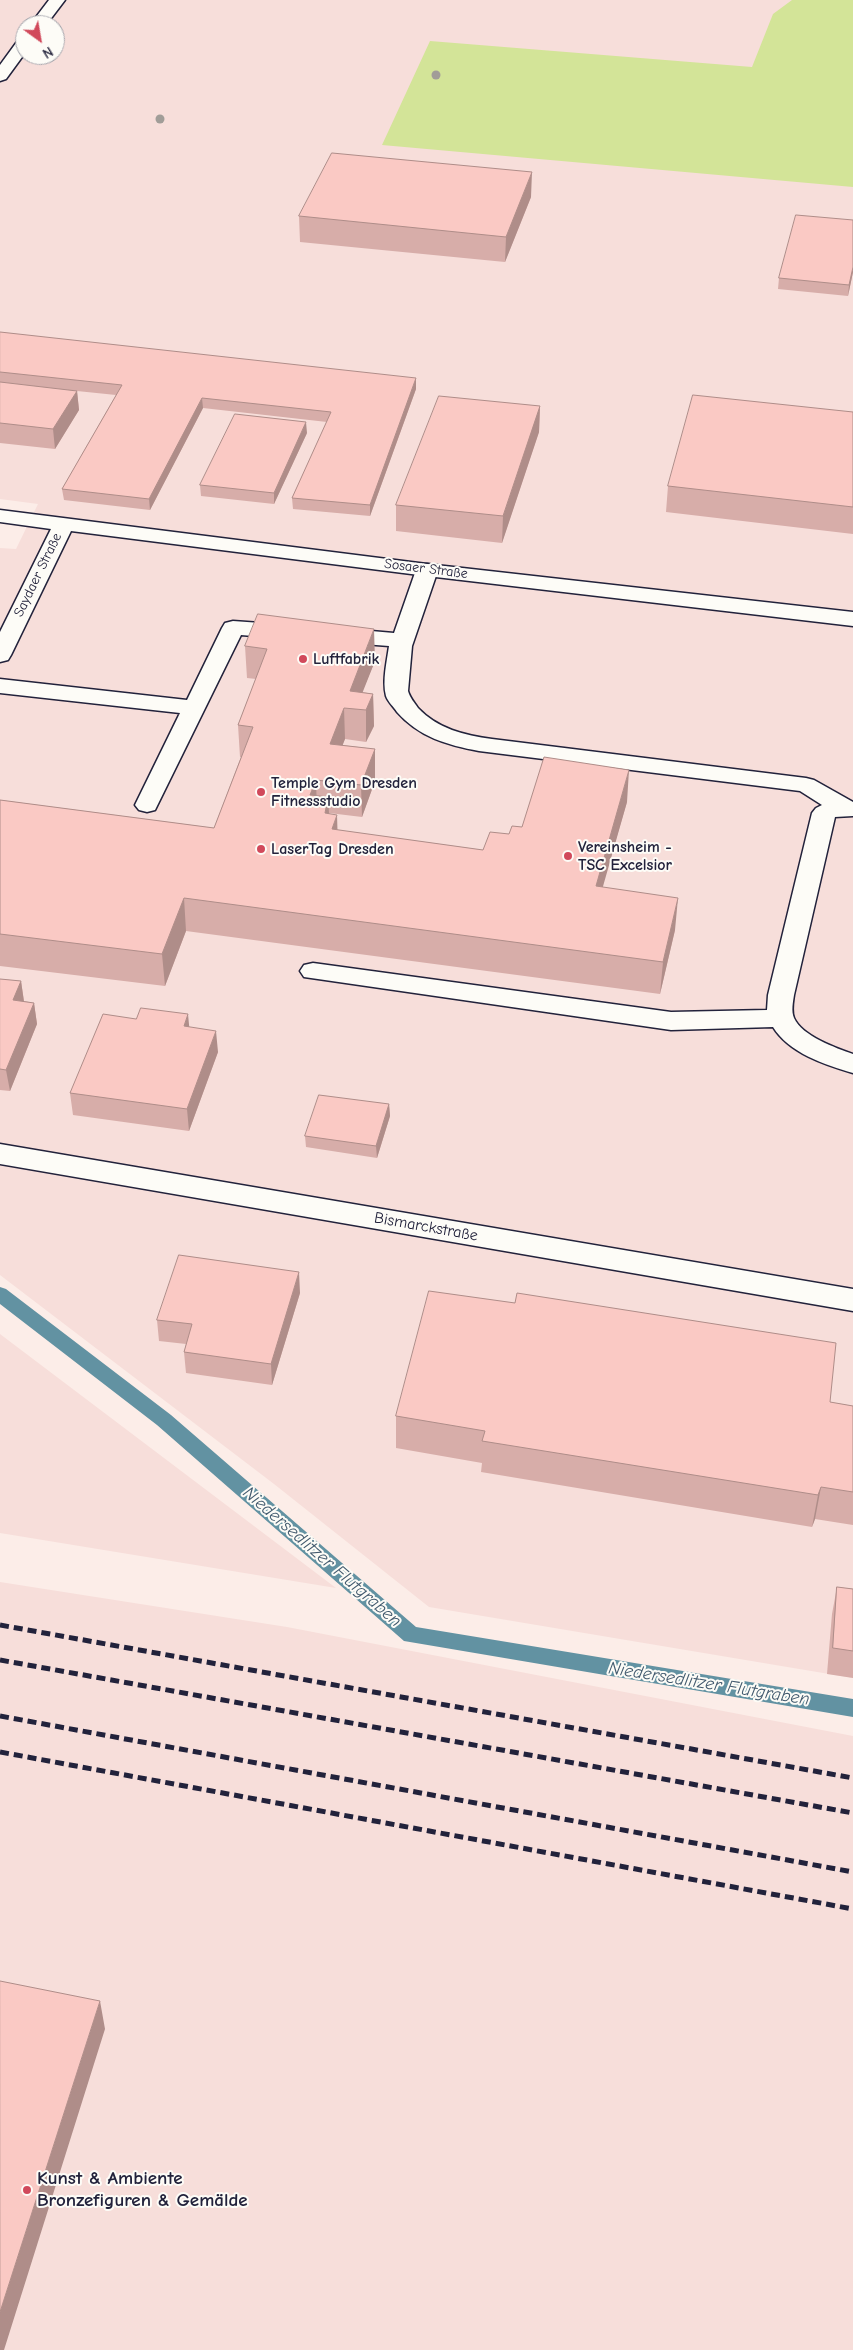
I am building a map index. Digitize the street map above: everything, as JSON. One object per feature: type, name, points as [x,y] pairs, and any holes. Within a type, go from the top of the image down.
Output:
[{"type":"street","points":[[46,15],[57,0]]},
{"type":"street","points":[[0,76],[15,56]]},
{"type":"street","name":"Sosaer Straße","points":[[0,516],[427,570],[853,619]]},
{"type":"street","name":"Saydaer Straße","points":[[0,655],[64,523]]},
{"type":"street","points":[[427,570],[398,655],[398,698],[413,717],[433,731],[470,743],[806,785],[848,809]]},
{"type":"street","points":[[147,806],[233,628],[402,640]]},
{"type":"street","points":[[0,686],[194,708]]},
{"type":"street","points":[[848,809],[832,809],[824,813],[781,995],[780,1018],[789,1031],[809,1045],[832,1057],[853,1064]]},
{"type":"street","points":[[313,971],[671,1021],[780,1018]]},
{"type":"street","name":"Bismarckstraße","points":[[0,1154],[853,1300]]},
{"type":"shaded area","points":[[0,0],[853,0],[853,1678],[429,1607],[274,1484],[0,1275],[0,548],[16,549],[38,504],[0,499]]},
{"type":"shaded area","points":[[0,1334],[336,1588],[0,1533]]},
{"type":"shaded area","points":[[0,1582],[287,1627],[853,1736],[853,2350],[0,2350]]},
{"type":"green space","points":[[792,0],[853,0],[853,187],[382,145],[430,41],[752,67],[773,14]]},
{"type":"building","points":[[332,153],[532,172],[506,237],[299,216]]},
{"type":"building","points":[[796,215],[853,220],[853,267],[849,285],[779,278]]},
{"type":"building","points":[[0,332],[416,378],[370,505],[292,498],[331,412],[202,398],[149,499],[62,489],[122,385],[0,372]]},
{"type":"building","points":[[0,382],[77,391],[53,429],[0,423]]},
{"type":"building","points":[[693,395],[853,412],[853,507],[668,486]]},
{"type":"building","points":[[439,396],[540,406],[503,516],[396,505]]},
{"type":"building","points":[[235,414],[306,422],[274,493],[200,485]]},
{"type":"building","points":[[258,614],[374,629],[350,691],[373,694],[366,710],[344,708],[330,744],[375,749],[361,785],[316,780],[310,795],[328,797],[325,813],[337,815],[332,829],[483,850],[490,832],[509,834],[512,826],[522,827],[544,757],[629,770],[596,886],[678,898],[663,962],[184,898],[162,954],[0,934],[0,800],[214,828],[253,727],[238,725],[267,649],[245,646]]},
{"type":"building","points":[[0,979],[21,981],[13,1000],[34,1003],[6,1070],[0,1069]]},
{"type":"building","points":[[141,1008],[188,1014],[184,1026],[216,1031],[187,1109],[70,1093],[103,1014],[136,1019]]},
{"type":"building","points":[[319,1095],[389,1104],[376,1146],[305,1136]]},
{"type":"building","points":[[179,1255],[299,1272],[271,1364],[184,1352],[192,1324],[157,1320]]},
{"type":"building","points":[[429,1291],[515,1303],[517,1293],[836,1343],[830,1402],[853,1406],[853,1492],[821,1487],[818,1495],[482,1441],[485,1431],[396,1416]]},
{"type":"building","points":[[837,1587],[853,1589],[853,1651],[833,1648]]},
{"type":"building","name":"Kunst & Ambiente Bronzefiguren & Gemälde","points":[[0,1981],[100,2001],[0,2312]]},
{"type":"waterway","name":"Niedersedlitzer Flutgraben","points":[[0,1294],[164,1420],[411,1635],[853,1708]]},
{"type":"railway","points":[[0,1625],[853,1778]]},
{"type":"railway","points":[[0,1660],[853,1813]]},
{"type":"railway","points":[[0,1716],[853,1872]]},
{"type":"railway","points":[[0,1752],[853,1909]]},
{"type":"place","name":"Luftfabrik","points":[[303,659]]},
{"type":"place","name":"Temple Gym Dresden Fitnessstudio","points":[[261,792]]},
{"type":"place","name":"LaserTag Dresden","points":[[261,849]]},
{"type":"place","name":"Vereinsheim - TSC Excelsior","points":[[568,856]]},
{"type":"place","name":"Kunst & Ambiente Bronzefiguren & Gemälde","points":[[27,2190]]}]
